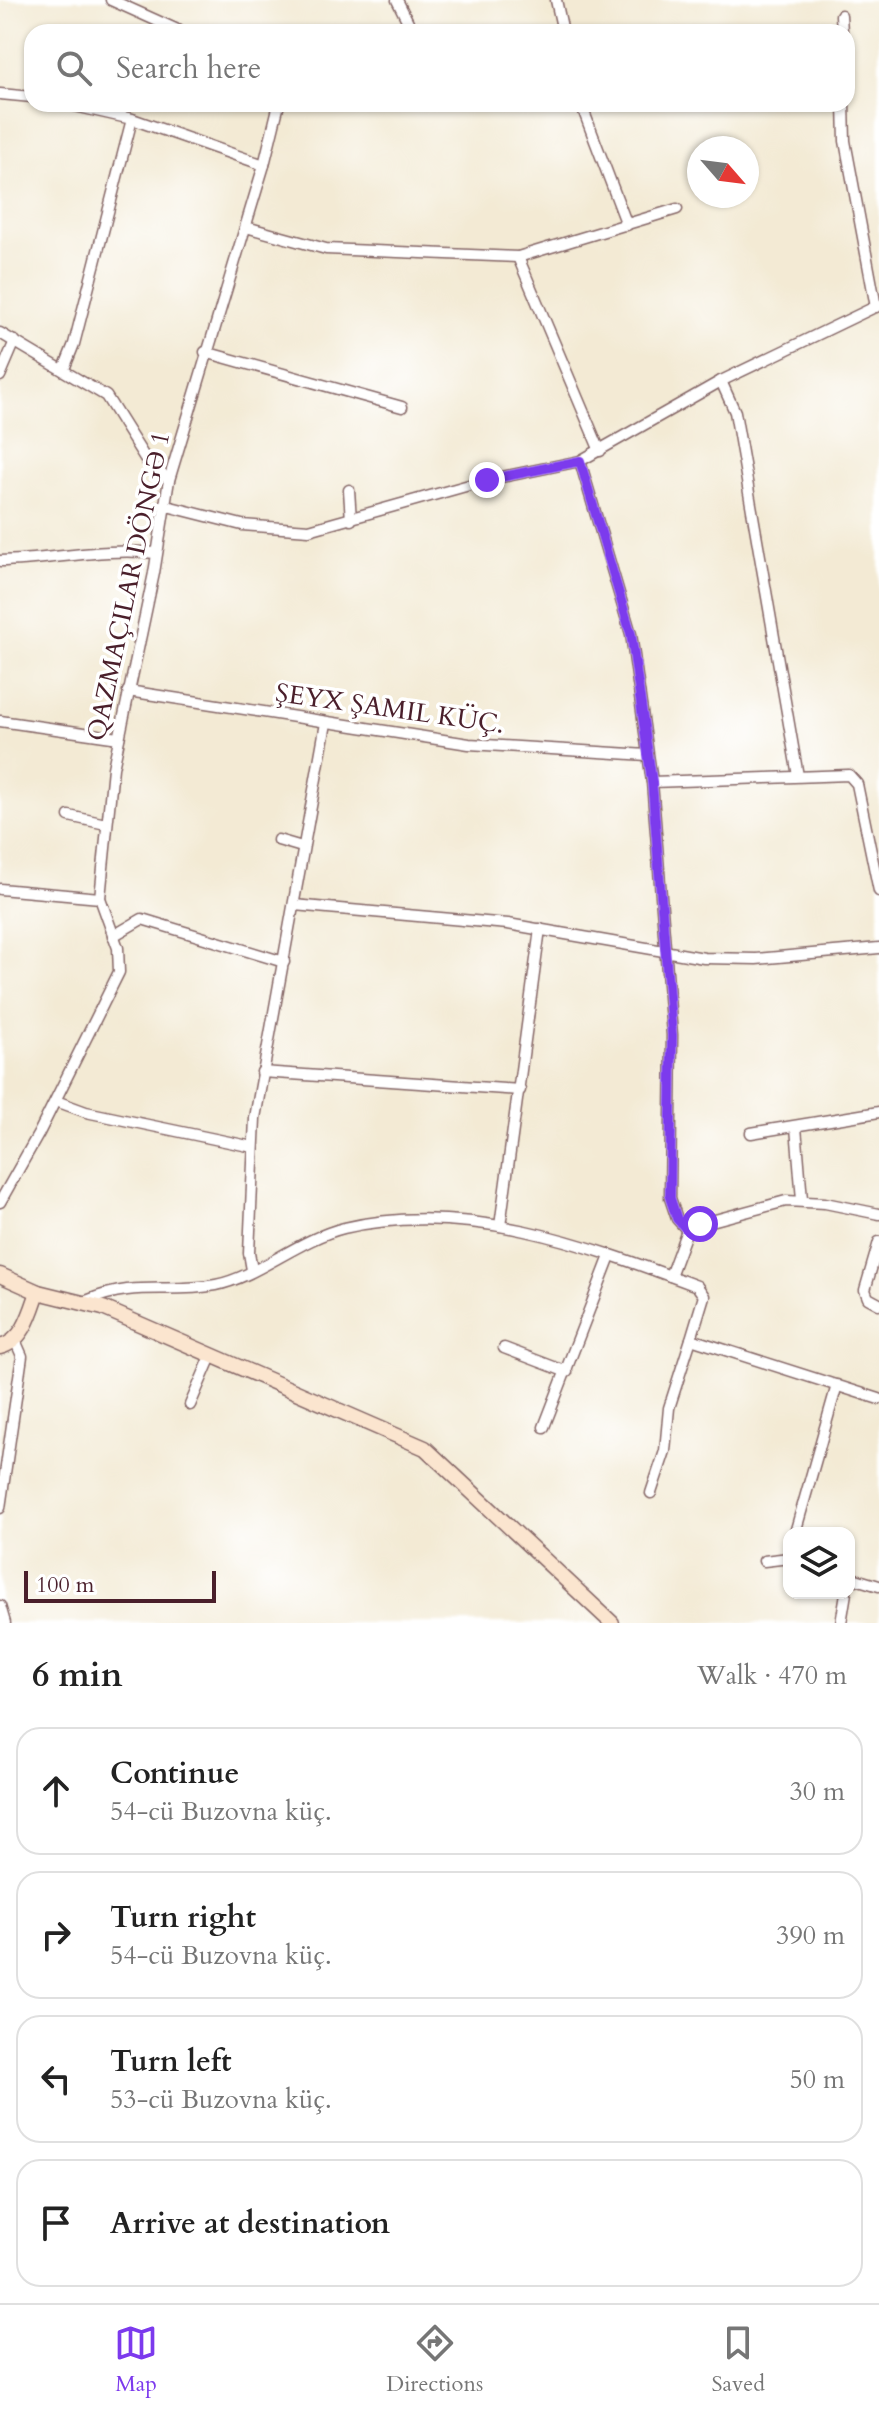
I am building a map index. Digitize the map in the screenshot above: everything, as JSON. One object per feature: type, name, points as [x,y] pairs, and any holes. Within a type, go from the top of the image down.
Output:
[{"type":"street","points":[[397,0],[409,24]]},
{"type":"street","points":[[556,0],[561,24]]},
{"type":"street","points":[[115,1],[152,24]]},
{"type":"street","points":[[841,15],[842,24]]},
{"type":"street","points":[[0,94],[24,96]]},
{"type":"street","points":[[100,112],[264,165]]},
{"type":"street","points":[[64,369],[74,344],[126,112]]},
{"type":"street","points":[[0,1202],[56,1101],[119,972],[120,955],[100,898],[106,824],[119,738],[169,480],[205,352],[246,227],[277,112]]},
{"type":"street","points":[[584,112],[627,225]]},
{"type":"street","points":[[163,505],[217,521],[288,531],[309,530],[487,480],[580,461],[721,381],[878,306],[845,141],[844,112]]},
{"type":"street","points":[[246,227],[326,249],[518,257],[677,209]]},
{"type":"street","points":[[518,257],[600,451]]},
{"type":"street","points":[[0,333],[106,396],[148,463],[169,480]]},
{"type":"street","points":[[0,376],[15,341]]},
{"type":"street","points":[[205,352],[402,407]]},
{"type":"street","points":[[721,381],[735,412],[798,776]]},
{"type":"street","points":[[580,461],[631,634],[652,782],[673,1061],[670,1198],[677,1219],[687,1230]]},
{"type":"street","points":[[349,490],[351,520]]},
{"type":"street","points":[[0,561],[44,560],[127,551],[156,553]]},
{"type":"street","name":"ŞEYX ŞAMIL KÜÇ.","points":[[128,691],[469,744],[647,755]]},
{"type":"street","points":[[0,721],[119,738]]},
{"type":"street","points":[[252,1270],[253,1147],[262,1072],[326,723]]},
{"type":"street","points":[[652,782],[843,773],[855,779],[879,891]]},
{"type":"street","points":[[69,816],[106,824]]},
{"type":"street","points":[[278,840],[302,847]]},
{"type":"street","points":[[0,889],[100,898]]},
{"type":"street","points":[[294,905],[540,929],[664,952],[732,960],[879,948]]},
{"type":"street","points":[[113,936],[142,919],[284,962]]},
{"type":"street","points":[[500,1226],[540,929]]},
{"type":"street","points":[[262,1072],[520,1090]]},
{"type":"street","points":[[56,1101],[86,1112],[253,1147]]},
{"type":"street","points":[[751,1133],[879,1112]]},
{"type":"street","points":[[796,1127],[802,1200]]},
{"type":"street","points":[[687,1230],[786,1201],[802,1200],[879,1214]]},
{"type":"street","points":[[86,1301],[126,1287],[217,1284],[325,1234],[369,1224],[417,1220],[500,1226],[564,1238],[703,1290],[669,1408],[665,1451],[651,1493]]},
{"type":"street","points":[[670,1276],[687,1230]]},
{"type":"street","points":[[879,1242],[865,1290],[868,1298],[879,1304]]},
{"type":"street","points":[[544,1427],[610,1256]]},
{"type":"street","points":[[0,1275],[38,1292],[86,1301],[425,1448],[612,1623]]},
{"type":"street","points":[[0,1347],[15,1340],[38,1292]]},
{"type":"street","points":[[691,1339],[879,1399]]},
{"type":"street","points":[[0,1508],[21,1365],[20,1349],[15,1340]]},
{"type":"street","points":[[504,1348],[567,1372]]},
{"type":"street","points":[[190,1405],[212,1354]]},
{"type":"street","points":[[797,1527],[837,1385]]},
{"type":"street","points":[[764,1561],[783,1559]]},
{"type":"street","points":[[855,1579],[879,1586]]},
{"type":"street","points":[[841,1623],[845,1599]]},
{"type":"street","points":[[0,1606],[5,1623]]},
{"type":"route","points":[[487,480],[580,461],[631,634],[652,782],[672,1035],[671,1208],[687,1230],[700,1224]]}]
